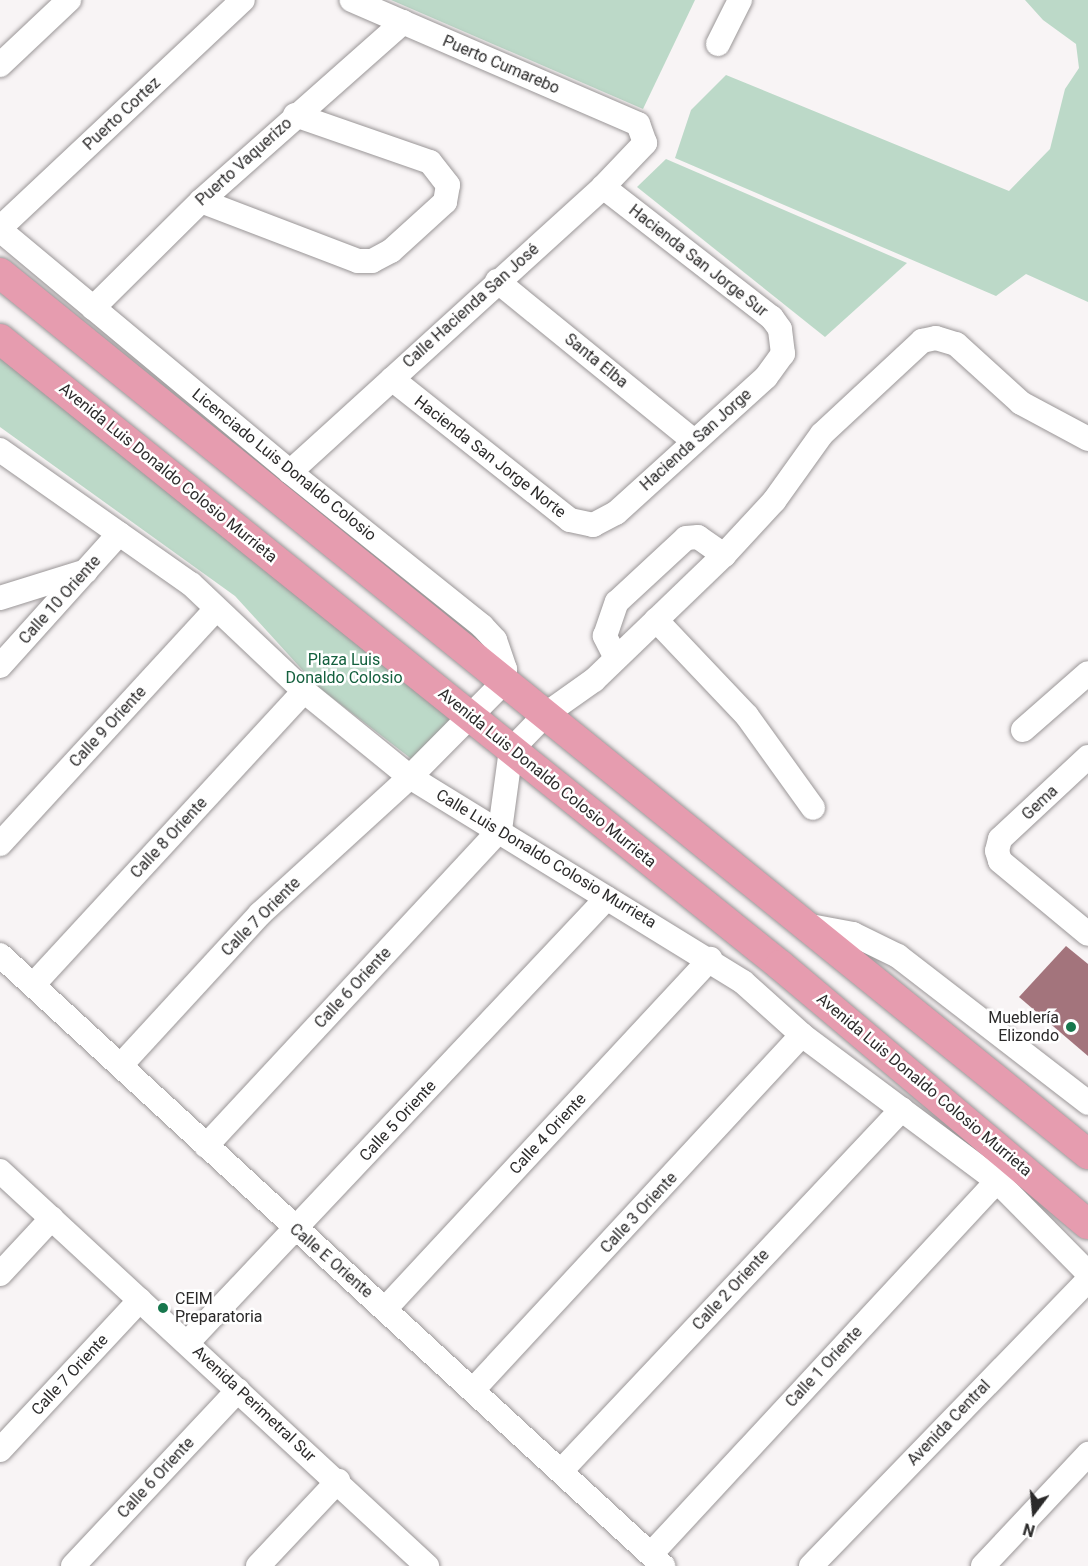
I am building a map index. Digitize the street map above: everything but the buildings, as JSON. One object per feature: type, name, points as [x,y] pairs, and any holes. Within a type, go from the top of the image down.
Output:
[{"type":"main road","points":[[0,273],[1088,1154]]},
{"type":"main road","name":"Avenida Luis Donaldo Colosio Murrieta","points":[[0,339],[468,717],[780,965],[1088,1224]]},
{"type":"street","points":[[0,66],[69,0]]},
{"type":"street","name":"Puerto Cortez","points":[[0,229],[243,0]]},
{"type":"street","name":"Puerto Cumarebo","points":[[352,0],[638,124],[645,137]]},
{"type":"street","points":[[718,44],[740,0]]},
{"type":"street","name":"Puerto Vaquerizo","points":[[93,308],[201,201],[295,115],[403,22]]},
{"type":"street","points":[[201,201],[358,261],[372,261],[391,251],[445,202],[448,185],[429,162],[295,115]]},
{"type":"street","name":"Calle Hacienda San José","points":[[290,472],[497,280],[603,188],[641,150],[645,137]]},
{"type":"street","name":"Hacienda San Jorge Sur","points":[[603,188],[772,318],[783,342]]},
{"type":"street","name":"Licenciado Luis Donaldo Colosio","points":[[0,229],[290,472],[482,626],[502,655],[504,682]]},
{"type":"street","name":"Santa Elba","points":[[497,280],[694,441]]},
{"type":"street","points":[[500,830],[511,750],[546,714],[616,658],[724,555],[774,501],[822,434],[928,338],[956,344],[1021,403],[1088,439]]},
{"type":"street","name":"Hacienda San Jorge","points":[[593,525],[616,513],[775,368],[783,354],[783,342]]},
{"type":"street","name":"Hacienda San Jorge Norte","points":[[392,379],[570,520],[593,525]]},
{"type":"street","name":"Calle Luis Donaldo Colosio Murrieta","points":[[0,450],[10,469],[119,534],[191,584],[304,691],[410,777],[710,959],[743,982],[802,1035],[997,1181],[1088,1273]]},
{"type":"street","name":"Calle 10 Oriente","points":[[0,666],[119,534]]},
{"type":"street","points":[[616,658],[606,636],[617,602],[686,538],[698,537],[724,555]]},
{"type":"street","points":[[0,598],[88,570]]},
{"type":"street","name":"Calle 9 Oriente","points":[[0,844],[216,609]]},
{"type":"street","points":[[656,620],[747,716],[813,808]]},
{"type":"street","points":[[1023,730],[1088,673]]},
{"type":"street","points":[[468,717],[504,682]]},
{"type":"street","name":"Calle 8 Oriente","points":[[33,984],[304,691]]},
{"type":"street","name":"Calle 7 Oriente","points":[[121,1065],[260,914],[410,777],[468,717]]},
{"type":"street","name":"Gema","points":[[1088,757],[1079,781],[1000,839],[997,851],[1000,861],[1088,934]]},
{"type":"street","name":"Calle 6 Oriente","points":[[206,1146],[500,830]]},
{"type":"street","name":"Calle 5 Oriente","points":[[188,1342],[607,898]]},
{"type":"street","points":[[803,925],[853,934],[898,956],[1088,1103]]},
{"type":"street","name":"Calle E Oriente","points":[[0,955],[657,1560]]},
{"type":"street","name":"Calle 4 Oriente","points":[[385,1308],[710,959]]},
{"type":"street","name":"Calle 3 Oriente","points":[[473,1390],[802,1035]]},
{"type":"street","name":"Calle 2 Oriente","points":[[561,1471],[902,1109]]},
{"type":"street","name":"Avenida Perimetral Sur","points":[[0,1171],[188,1342],[428,1566]]},
{"type":"street","name":"Calle 1 Oriente","points":[[657,1560],[997,1181]]},
{"type":"street","points":[[0,1274],[52,1218]]},
{"type":"street","name":"Avenida Central","points":[[811,1566],[1088,1280]]},
{"type":"street","name":"Calle 7 Oriente","points":[[0,1450],[140,1300]]},
{"type":"street","name":"Calle 6 Oriente","points":[[74,1566],[238,1390]]},
{"type":"street","points":[[983,1566],[1088,1454]]},
{"type":"street","points":[[258,1566],[338,1482]]},
{"type":"green space","points":[[391,0],[695,0],[643,109]]},
{"type":"green space","points":[[1025,0],[1088,0],[1088,302],[1026,274],[996,296],[675,158],[691,110],[726,75],[1009,191],[1050,149],[1065,89],[1079,68],[1076,44],[1043,20]]},
{"type":"green space","points":[[666,159],[907,263],[825,337],[637,187]]},
{"type":"green space","name":"Plaza Luis Donaldo Colosio","points":[[0,351],[450,718],[418,764],[317,686],[235,596],[0,427]]},
{"type":"place","name":"Mueblería Elizondo","points":[[1071,1027]]},
{"type":"place","name":"CEIM Preparatoria","points":[[163,1308]]}]
